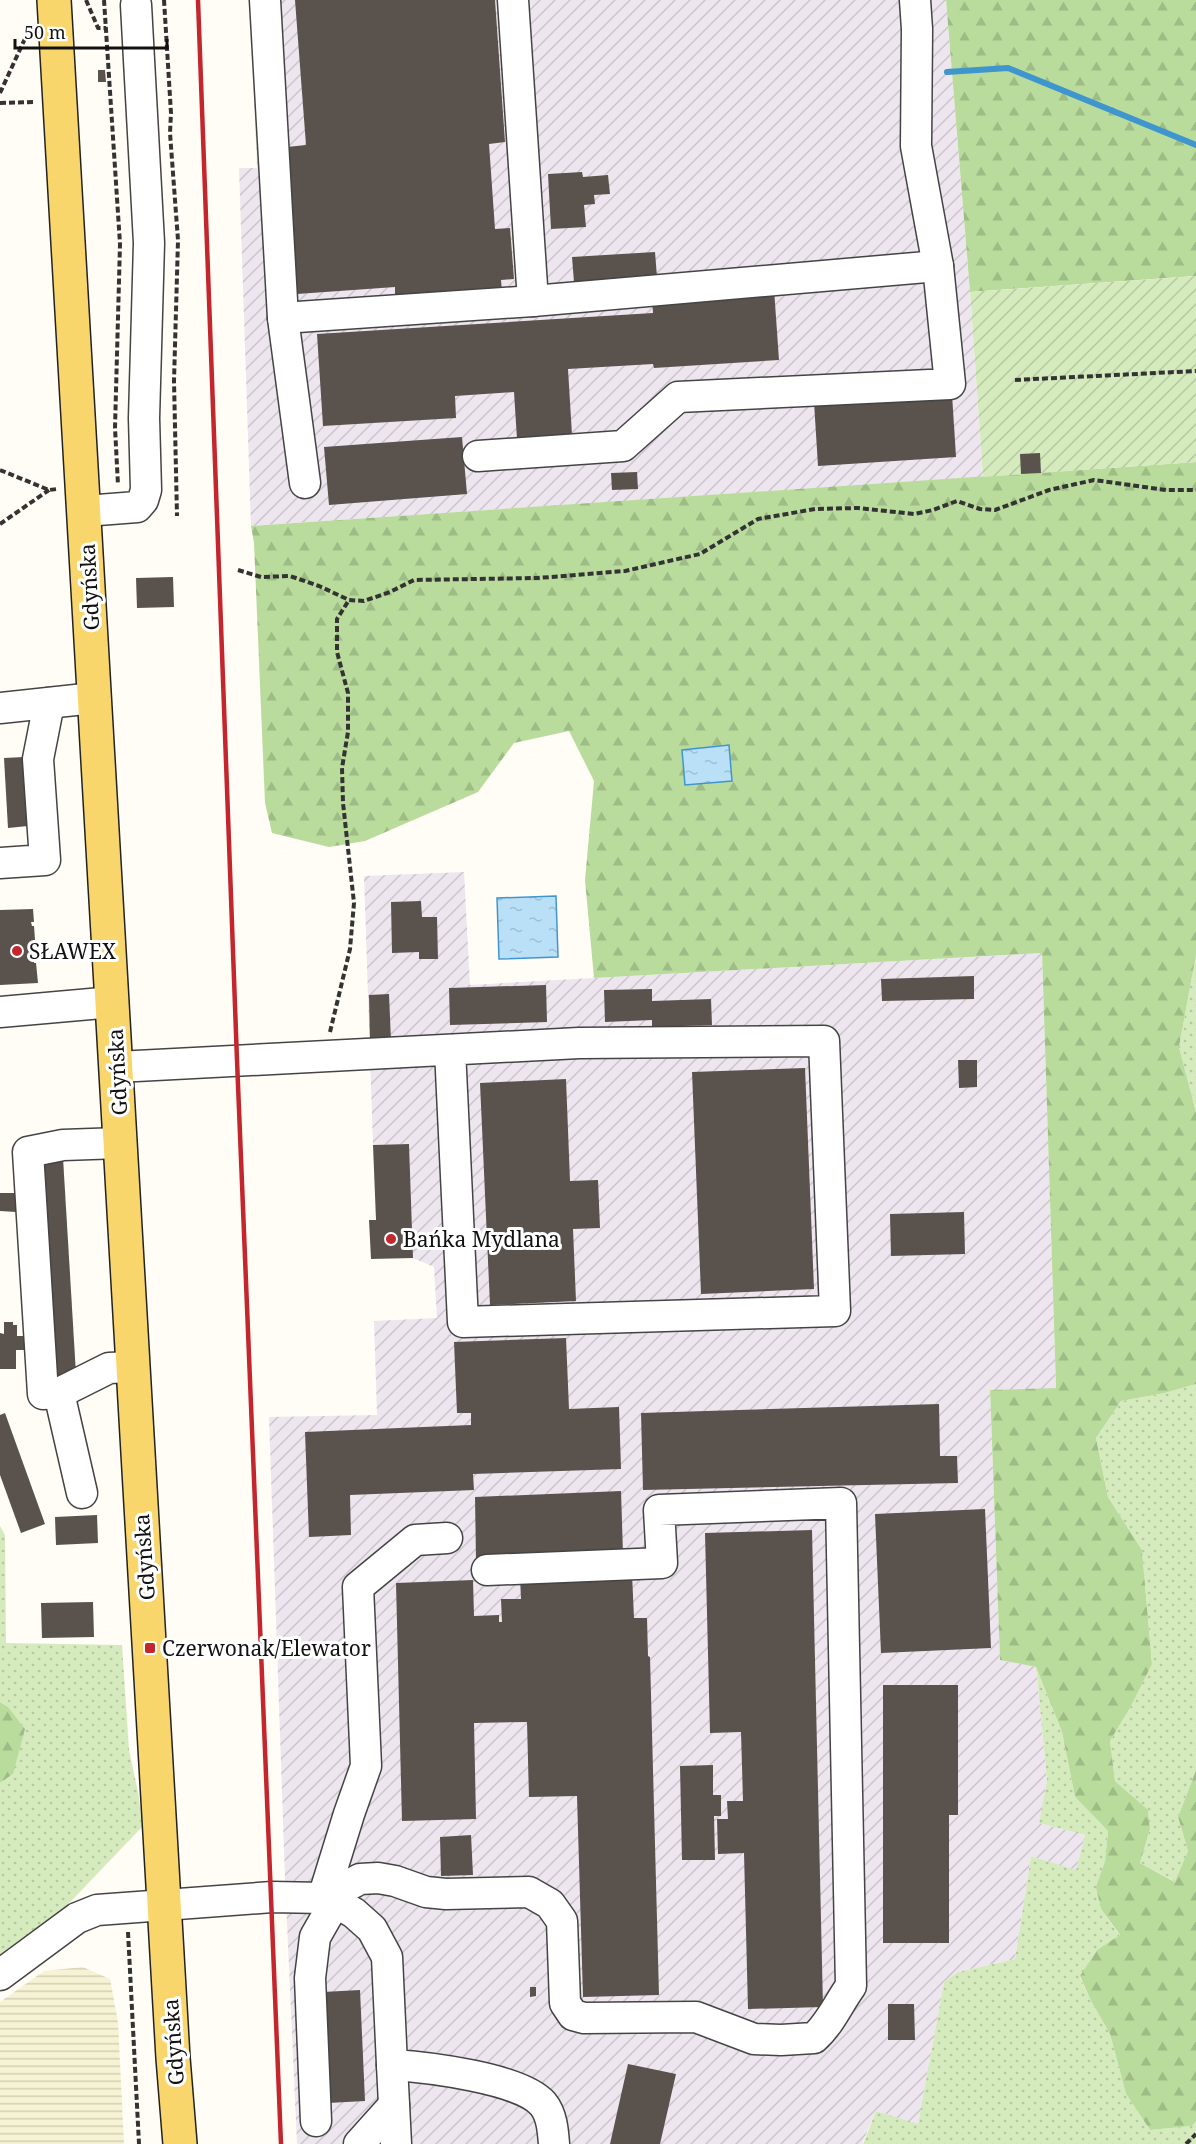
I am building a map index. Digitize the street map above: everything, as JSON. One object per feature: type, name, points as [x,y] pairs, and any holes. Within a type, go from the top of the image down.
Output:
[{"type":"main road","name":"Gdyńska","points":[[54,0],[74,500],[94,698],[114,1002],[132,1366],[180,2144]]},
{"type":"street","points":[[265,0],[282,318],[305,483]]},
{"type":"street","points":[[478,456],[623,446],[678,397],[950,384],[938,266],[916,146],[917,29],[915,0]]},
{"type":"street","points":[[74,500],[136,507],[143,500],[146,490],[144,418],[149,243],[134,2]]},
{"type":"street","points":[[516,5],[533,301]]},
{"type":"street","points":[[282,318],[533,301],[938,266]]},
{"type":"street","points":[[2,714],[49,702],[94,698]]},
{"type":"street","points":[[0,863],[45,860],[38,759],[49,702]]},
{"type":"street","points":[[0,1012],[114,1002]]},
{"type":"street","points":[[117,1067],[579,1043],[824,1041],[835,1311],[463,1322],[450,1050]]},
{"type":"street","points":[[120,1143],[63,1145],[28,1152],[42,1394],[59,1393],[109,1368],[132,1366]]},
{"type":"street","points":[[59,1393],[82,1493]]},
{"type":"street","points":[[329,1900],[347,1886],[360,1879],[369,1878],[395,1881],[426,1892],[446,1894],[530,1893],[550,1904],[562,1921],[566,2003],[573,2015],[584,2018],[696,2017],[754,2038],[782,2040],[814,2038],[826,2027],[851,1986],[841,1503],[659,1510],[662,1563],[487,1570]]},
{"type":"street","points":[[316,2121],[310,1978],[315,1937],[329,1900],[349,1814],[366,1766],[358,1587],[415,1540],[447,1538]]},
{"type":"street","points":[[0,1975],[77,1918],[108,1908],[272,1898],[329,1900],[354,1913],[372,1929],[387,1956],[396,2144]]},
{"type":"street","points":[[392,2065],[420,2067],[487,2079],[511,2085],[529,2093],[542,2104],[550,2118],[554,2144]]},
{"type":"street","points":[[359,2144],[394,2104]]},
{"type":"path","points":[[86,0],[98,28],[106,28]]},
{"type":"path","points":[[104,0],[120,244],[116,417],[117,473],[120,492]]},
{"type":"path","points":[[0,93],[32,25]]},
{"type":"path","points":[[0,103],[35,102]]},
{"type":"path","points":[[1015,380],[1196,371]]},
{"type":"path","points":[[0,470],[74,500]]},
{"type":"path","points":[[238,570],[261,577],[290,576],[320,586],[348,600],[364,601],[414,580],[538,578],[625,571],[700,554],[758,519],[815,509],[858,508],[914,514],[957,501],[980,509],[995,510],[1049,490],[1094,480],[1166,490],[1196,490]]},
{"type":"path","points":[[0,524],[50,490]]},
{"type":"path","points":[[324,1056],[350,949],[354,903],[343,803],[342,768],[348,732],[348,693],[337,652],[338,619],[348,600]]},
{"type":"path","points":[[128,1921],[139,2144]]},
{"type":"path","points":[[1185,2144],[1196,2134]]},
{"type":"shaded area","points":[[250,0],[946,0],[983,477],[251,526],[239,168],[257,168]]},
{"type":"shaded area","points":[[464,872],[470,985],[1042,953],[1056,1389],[990,1391],[1000,1660],[1036,1667],[1047,1780],[1040,1823],[1085,1835],[1076,1871],[1031,1856],[1015,1959],[958,1972],[944,1982],[918,2125],[876,2111],[862,2144],[297,2144],[269,1417],[377,1415],[374,1321],[437,1318],[434,1267],[413,1258],[409,1144],[373,1145],[364,876]]},
{"type":"shaded area","points":[[83,1967],[110,1979],[118,2022],[124,2144],[0,2144],[0,2002],[44,1971]]},
{"type":"green space","points":[[946,0],[1196,0],[1196,276],[970,292]]},
{"type":"green space","points":[[1196,276],[1196,462],[983,477],[970,292]]},
{"type":"green space","points":[[1196,462],[1196,955],[1179,1047],[1196,1112],[1196,1384],[1165,1393],[1121,1401],[1096,1438],[1108,1497],[1142,1550],[1152,1664],[1110,1741],[1115,1781],[1148,1810],[1150,1829],[1140,1863],[1175,1882],[1188,1851],[1178,1817],[1196,1770],[1196,2121],[1192,2126],[1150,2130],[1126,2094],[1110,2034],[1080,1976],[1097,1950],[1120,1935],[1101,1909],[1096,1887],[1105,1861],[1108,1831],[1075,1797],[1062,1732],[1036,1667],[1000,1660],[990,1390],[1056,1388],[1042,953],[594,978],[585,880],[594,781],[569,731],[514,743],[478,792],[365,841],[329,847],[272,833],[265,803],[254,543],[251,526]]},
{"type":"green space","points":[[1196,955],[1196,1112],[1179,1047]]},
{"type":"green space","points":[[1196,1384],[1196,1770],[1178,1817],[1188,1851],[1176,1882],[1140,1863],[1150,1829],[1148,1811],[1115,1781],[1110,1741],[1130,1708],[1152,1663],[1142,1550],[1108,1497],[1096,1438],[1121,1401],[1165,1393]]},
{"type":"green space","points":[[0,1526],[5,1535],[6,1643],[122,1645],[129,1750],[139,1797],[142,1827],[55,1918],[0,1960],[0,1783],[13,1774],[8,1707],[0,1702]]},
{"type":"green space","points":[[1036,1667],[1062,1732],[1075,1797],[1108,1831],[1105,1861],[1097,1887],[1101,1909],[1120,1936],[1097,1950],[1080,1977],[1110,2034],[1126,2094],[1150,2130],[1192,2126],[1196,2121],[1196,2144],[863,2144],[876,2111],[918,2124],[944,1982],[958,1972],[1015,1959],[1031,1856],[1076,1870],[1085,1835],[1039,1823],[1047,1780]]},
{"type":"green space","points":[[0,1702],[8,1707],[25,1729],[13,1774],[0,1783]]},
{"type":"water","points":[[729,745],[732,781],[685,785],[682,750]]},
{"type":"water","points":[[556,896],[558,957],[499,959],[497,898]]},
{"type":"building","points":[[295,0],[495,0],[505,142],[489,144],[495,229],[510,228],[514,279],[501,280],[502,291],[395,299],[395,287],[297,294],[287,147],[306,145]]},
{"type":"building","points":[[98,70],[105,70],[106,82],[98,82]]},
{"type":"building","points":[[582,172],[583,177],[608,175],[610,194],[594,195],[595,204],[584,205],[586,227],[551,229],[548,174]]},
{"type":"building","points":[[655,252],[657,277],[574,282],[572,257]]},
{"type":"building","points":[[774,289],[779,360],[654,368],[653,364],[568,369],[572,435],[517,439],[514,392],[455,396],[456,418],[323,426],[317,334],[653,313],[652,297]]},
{"type":"building","points":[[952,394],[956,457],[818,466],[814,402]]},
{"type":"building","points":[[462,437],[467,494],[329,505],[324,447]]},
{"type":"building","points":[[1040,453],[1041,473],[1021,474],[1020,454]]},
{"type":"building","points":[[637,472],[638,489],[612,490],[611,473]]},
{"type":"building","points":[[173,577],[174,607],[137,608],[136,578]]},
{"type":"building","points":[[24,757],[28,826],[8,828],[4,758]]},
{"type":"building","points":[[421,901],[422,917],[437,917],[438,959],[419,959],[419,952],[392,953],[391,902]]},
{"type":"building","name":"SŁAWEX","points":[[33,909],[34,922],[31,922],[34,926],[34,963],[36,963],[38,983],[0,985],[0,910]]},
{"type":"building","points":[[974,976],[974,999],[882,1001],[881,979]]},
{"type":"building","points":[[546,985],[547,1022],[450,1025],[449,988]]},
{"type":"building","points":[[652,989],[652,1001],[711,999],[712,1025],[652,1027],[652,1020],[605,1022],[604,990]]},
{"type":"building","points":[[389,994],[391,1041],[370,1042],[369,995]]},
{"type":"building","points":[[958,1060],[977,1060],[977,1087],[959,1088]]},
{"type":"building","points":[[805,1068],[814,1289],[701,1294],[692,1072]]},
{"type":"building","points":[[566,1079],[570,1181],[598,1180],[600,1228],[573,1229],[576,1301],[490,1305],[480,1083]]},
{"type":"building","points":[[409,1144],[413,1258],[371,1259],[369,1220],[376,1220],[373,1145]]},
{"type":"building","points":[[63,1158],[76,1374],[45,1376],[33,1160]]},
{"type":"building","points":[[0,1193],[16,1193],[16,1212],[0,1211]]},
{"type":"building","points":[[964,1212],[965,1254],[891,1256],[890,1214]]},
{"type":"building","points":[[4,1322],[13,1322],[13,1325],[17,1325],[17,1336],[28,1336],[28,1350],[16,1350],[16,1369],[0,1369],[0,1333],[4,1334]]},
{"type":"building","points":[[566,1338],[569,1409],[619,1407],[621,1469],[473,1474],[474,1490],[350,1495],[351,1535],[309,1537],[305,1432],[471,1425],[471,1413],[457,1413],[454,1342]]},
{"type":"building","points":[[939,1404],[940,1456],[957,1456],[958,1483],[643,1490],[641,1413]]},
{"type":"building","points":[[5,1413],[45,1524],[21,1533],[0,1475],[0,1415]]},
{"type":"building","points":[[621,1491],[623,1554],[476,1560],[475,1497]]},
{"type":"building","points":[[985,1509],[991,1648],[881,1653],[875,1514]]},
{"type":"building","points":[[97,1515],[98,1543],[56,1545],[55,1517]]},
{"type":"building","points":[[812,1530],[823,2007],[748,2009],[744,1853],[718,1854],[717,1819],[728,1819],[727,1801],[743,1801],[741,1732],[710,1733],[705,1533]]},
{"type":"building","points":[[632,1574],[634,1618],[647,1618],[648,1656],[650,1657],[659,1995],[583,1997],[577,1796],[529,1797],[527,1722],[474,1723],[476,1819],[402,1821],[396,1583],[473,1580],[474,1616],[499,1615],[499,1622],[502,1622],[501,1599],[521,1599],[520,1577]]},
{"type":"building","points":[[93,1602],[94,1637],[42,1638],[41,1603]]},
{"type":"building","points":[[883,1685],[958,1685],[958,1815],[949,1815],[949,1943],[883,1943]]},
{"type":"building","points":[[713,1765],[713,1795],[721,1795],[721,1816],[714,1816],[715,1860],[682,1860],[680,1766]]},
{"type":"building","points":[[471,1835],[473,1875],[441,1876],[440,1837]]},
{"type":"building","points":[[530,1987],[536,1987],[536,1996],[530,1997]]},
{"type":"building","points":[[360,1990],[365,2101],[328,2103],[323,1992]]},
{"type":"building","points":[[888,2004],[914,2004],[915,2040],[888,2040]]},
{"type":"building","points":[[628,2064],[676,2074],[660,2144],[610,2144]]},
{"type":"waterway","points":[[947,72],[1008,68],[1196,145]]},
{"type":"railway","points":[[198,0],[237,1060],[281,2144]]},
{"type":"place","name":"SŁAWEX","points":[[17,951]]},
{"type":"place","name":"Bańka Mydlana","points":[[391,1239]]},
{"type":"place","name":"Czerwonak/Elewator","points":[[150,1648]]}]
